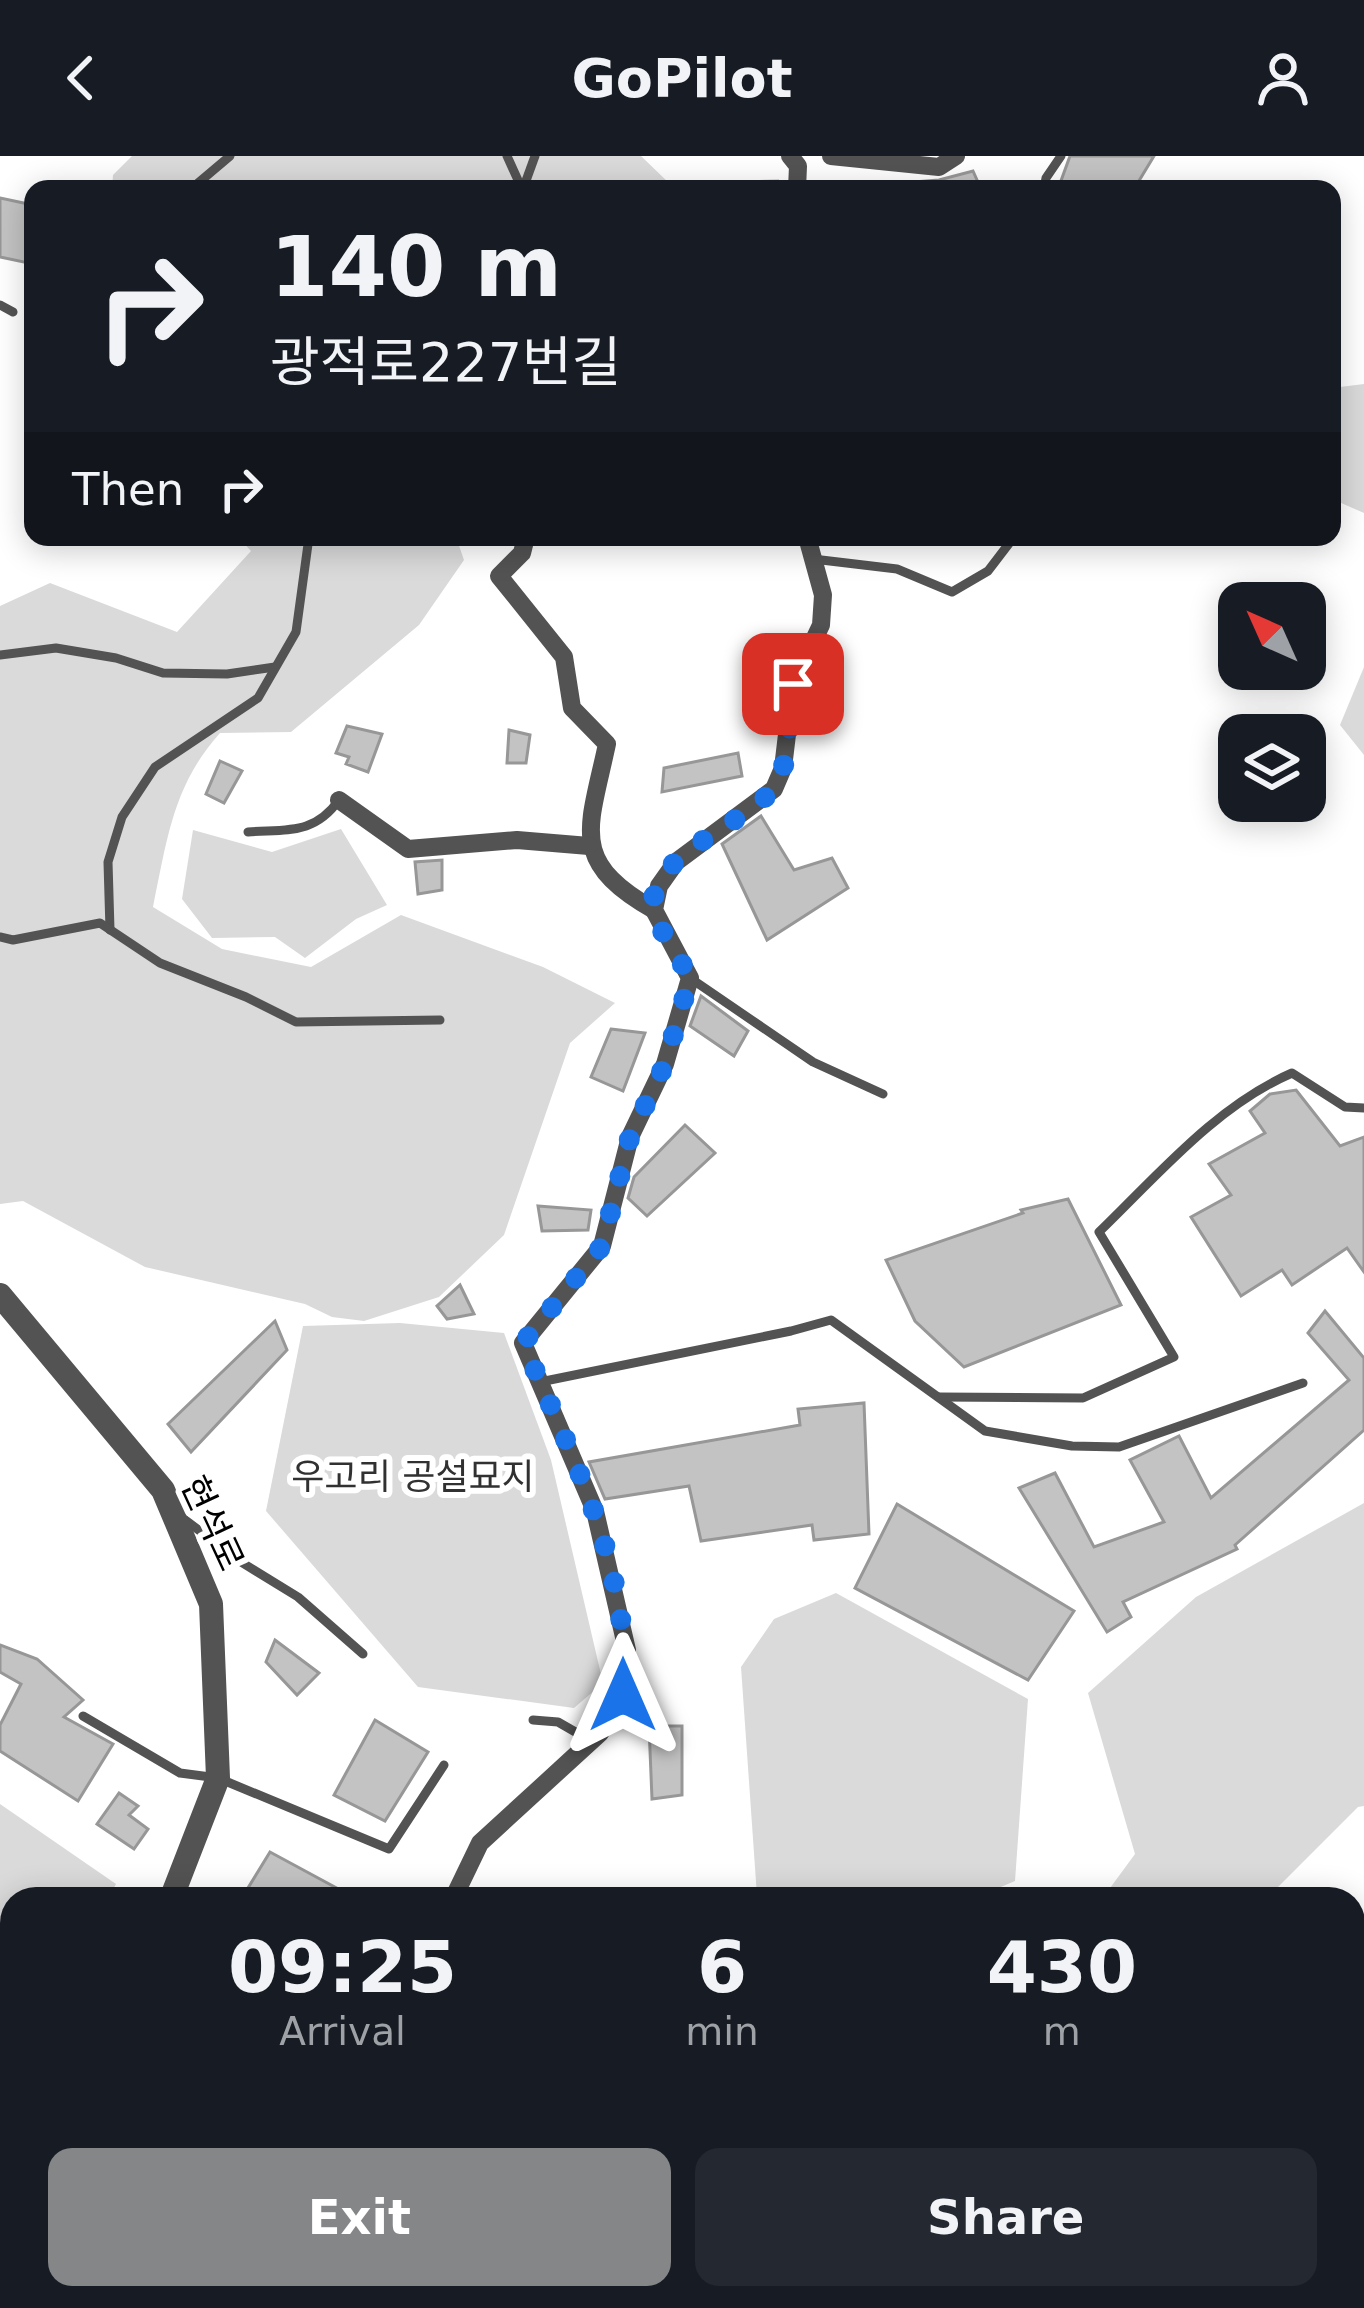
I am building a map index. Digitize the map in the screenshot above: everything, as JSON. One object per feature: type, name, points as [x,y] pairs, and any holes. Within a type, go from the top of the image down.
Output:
[{"type":"street","points":[[831,156],[939,167],[956,156]]},
{"type":"street","points":[[459,1887],[479,1844],[591,1741],[623,1695],[627,1650],[596,1511],[523,1343],[602,1246],[630,1137],[665,1064],[690,978],[654,910],[619,890],[604,875],[589,846],[607,744],[572,708],[564,657],[499,576],[524,546]]},
{"type":"street","points":[[654,910],[658,886],[676,862],[774,789],[783,767],[793,684],[821,625],[823,595],[809,546]]},
{"type":"street","points":[[339,800],[408,849],[517,840],[589,846]]},
{"type":"street","name":"현석로","points":[[0,1294],[163,1490],[211,1604],[218,1778],[176,1887]]},
{"type":"lane","points":[[202,180],[230,156]]},
{"type":"lane","points":[[0,305],[13,312]]},
{"type":"lane","points":[[110,930],[108,862],[122,817],[154,767],[259,698],[296,632],[308,546]]},
{"type":"lane","points":[[813,559],[897,569],[952,592],[988,571],[1007,546]]},
{"type":"lane","points":[[0,655],[56,648],[116,658],[163,674],[227,674],[275,667]]},
{"type":"lane","points":[[248,832],[309,827],[326,818],[339,800]]},
{"type":"lane","points":[[0,937],[13,940],[100,923],[160,963],[296,1022],[440,1019]]},
{"type":"lane","points":[[690,978],[813,1062],[884,1094]]},
{"type":"lane","points":[[939,1397],[1083,1398],[1174,1357],[1099,1232],[1219,1118],[1259,1087],[1292,1072],[1345,1107],[1364,1108]]},
{"type":"lane","points":[[540,1382],[831,1320],[985,1431],[1072,1446],[1119,1447],[1304,1383]]},
{"type":"lane","points":[[171,1509],[241,1562],[298,1597],[363,1654]]},
{"type":"lane","points":[[82,1716],[180,1773],[218,1778],[389,1849],[444,1765]]},
{"type":"lane","points":[[533,1720],[558,1722],[591,1741]]},
{"type":"green space","points":[[132,156],[641,156],[666,180],[113,180]]},
{"type":"green space","points":[[1364,384],[1364,513],[1341,503],[1341,387]]},
{"type":"green space","points":[[246,546],[459,546],[464,560],[419,625],[291,732],[220,733],[182,793],[153,907],[222,949],[311,967],[401,915],[543,967],[615,1003],[570,1043],[504,1235],[439,1297],[364,1321],[332,1317],[305,1304],[145,1267],[23,1201],[0,1204],[0,606],[50,583],[177,632],[251,551]]},
{"type":"green space","points":[[1364,667],[1364,755],[1340,725]]},
{"type":"green space","points":[[341,829],[387,905],[356,919],[305,958],[275,937],[212,938],[182,899],[193,830],[272,852]]},
{"type":"green space","name":"우고리 공설묘지","points":[[400,1323],[504,1333],[551,1460],[603,1683],[574,1708],[418,1687],[266,1511],[303,1326]]},
{"type":"green space","points":[[1364,1503],[1364,1806],[1278,1887],[1111,1887],[1135,1854],[1088,1693],[1196,1597]]},
{"type":"green space","points":[[836,1593],[1028,1699],[1015,1881],[1001,1887],[756,1887],[741,1667],[774,1619]]},
{"type":"green space","points":[[0,1804],[116,1884],[114,1887],[0,1887]]},
{"type":"building","points":[[1070,156],[1154,156],[1139,180],[1061,180]]},
{"type":"building","points":[[973,171],[977,180],[939,180]]},
{"type":"building","points":[[0,198],[24,203],[24,262],[0,257]]},
{"type":"building","points":[[347,726],[382,734],[368,772],[346,764],[349,757],[336,753]]},
{"type":"building","points":[[509,730],[530,735],[526,763],[507,763]]},
{"type":"building","points":[[738,753],[742,776],[662,792],[664,768]]},
{"type":"building","points":[[220,761],[242,771],[224,803],[206,794]]},
{"type":"building","points":[[761,816],[794,870],[832,858],[848,888],[767,940],[722,844]]},
{"type":"building","points":[[442,860],[442,890],[418,894],[415,862]]},
{"type":"building","points":[[701,996],[748,1031],[734,1056],[690,1026]]},
{"type":"building","points":[[611,1029],[645,1033],[623,1091],[591,1077]]},
{"type":"building","points":[[1296,1090],[1340,1146],[1364,1137],[1364,1272],[1347,1248],[1292,1285],[1282,1270],[1241,1296],[1191,1217],[1231,1195],[1209,1164],[1265,1133],[1250,1111],[1270,1094]]},
{"type":"building","points":[[685,1125],[715,1153],[647,1216],[628,1198],[634,1177]]},
{"type":"building","points":[[1068,1199],[1121,1305],[964,1367],[915,1321],[886,1260],[1023,1213],[1021,1210]]},
{"type":"building","points":[[538,1206],[591,1210],[588,1230],[542,1231]]},
{"type":"building","points":[[460,1285],[474,1314],[447,1319],[437,1306]]},
{"type":"building","points":[[1325,1311],[1364,1358],[1364,1430],[1235,1545],[1237,1549],[1123,1602],[1131,1617],[1107,1632],[1019,1488],[1055,1473],[1094,1547],[1164,1522],[1130,1460],[1179,1436],[1211,1498],[1349,1380],[1308,1333]]},
{"type":"building","points":[[275,1321],[287,1350],[191,1452],[168,1424]]},
{"type":"building","points":[[864,1403],[869,1534],[814,1540],[812,1525],[701,1541],[689,1486],[605,1499],[589,1462],[800,1425],[798,1409]]},
{"type":"building","points":[[897,1504],[1074,1611],[1028,1680],[855,1588]]},
{"type":"building","points":[[275,1640],[319,1673],[297,1695],[266,1662]]},
{"type":"building","points":[[0,1645],[37,1659],[83,1700],[64,1717],[113,1744],[78,1801],[0,1751],[0,1725],[21,1684],[0,1672]]},
{"type":"building","points":[[375,1720],[428,1752],[385,1821],[334,1795]]},
{"type":"building","points":[[649,1726],[682,1726],[682,1795],[652,1799]]},
{"type":"building","points":[[119,1793],[138,1806],[129,1815],[148,1829],[134,1849],[97,1824]]},
{"type":"building","points":[[270,1852],[335,1887],[249,1887]]},
{"type":"route","points":[[623,1695],[627,1650],[596,1511],[523,1343],[602,1246],[630,1137],[665,1064],[690,978],[654,910],[658,886],[676,862],[774,789],[783,767],[793,684]]}]
